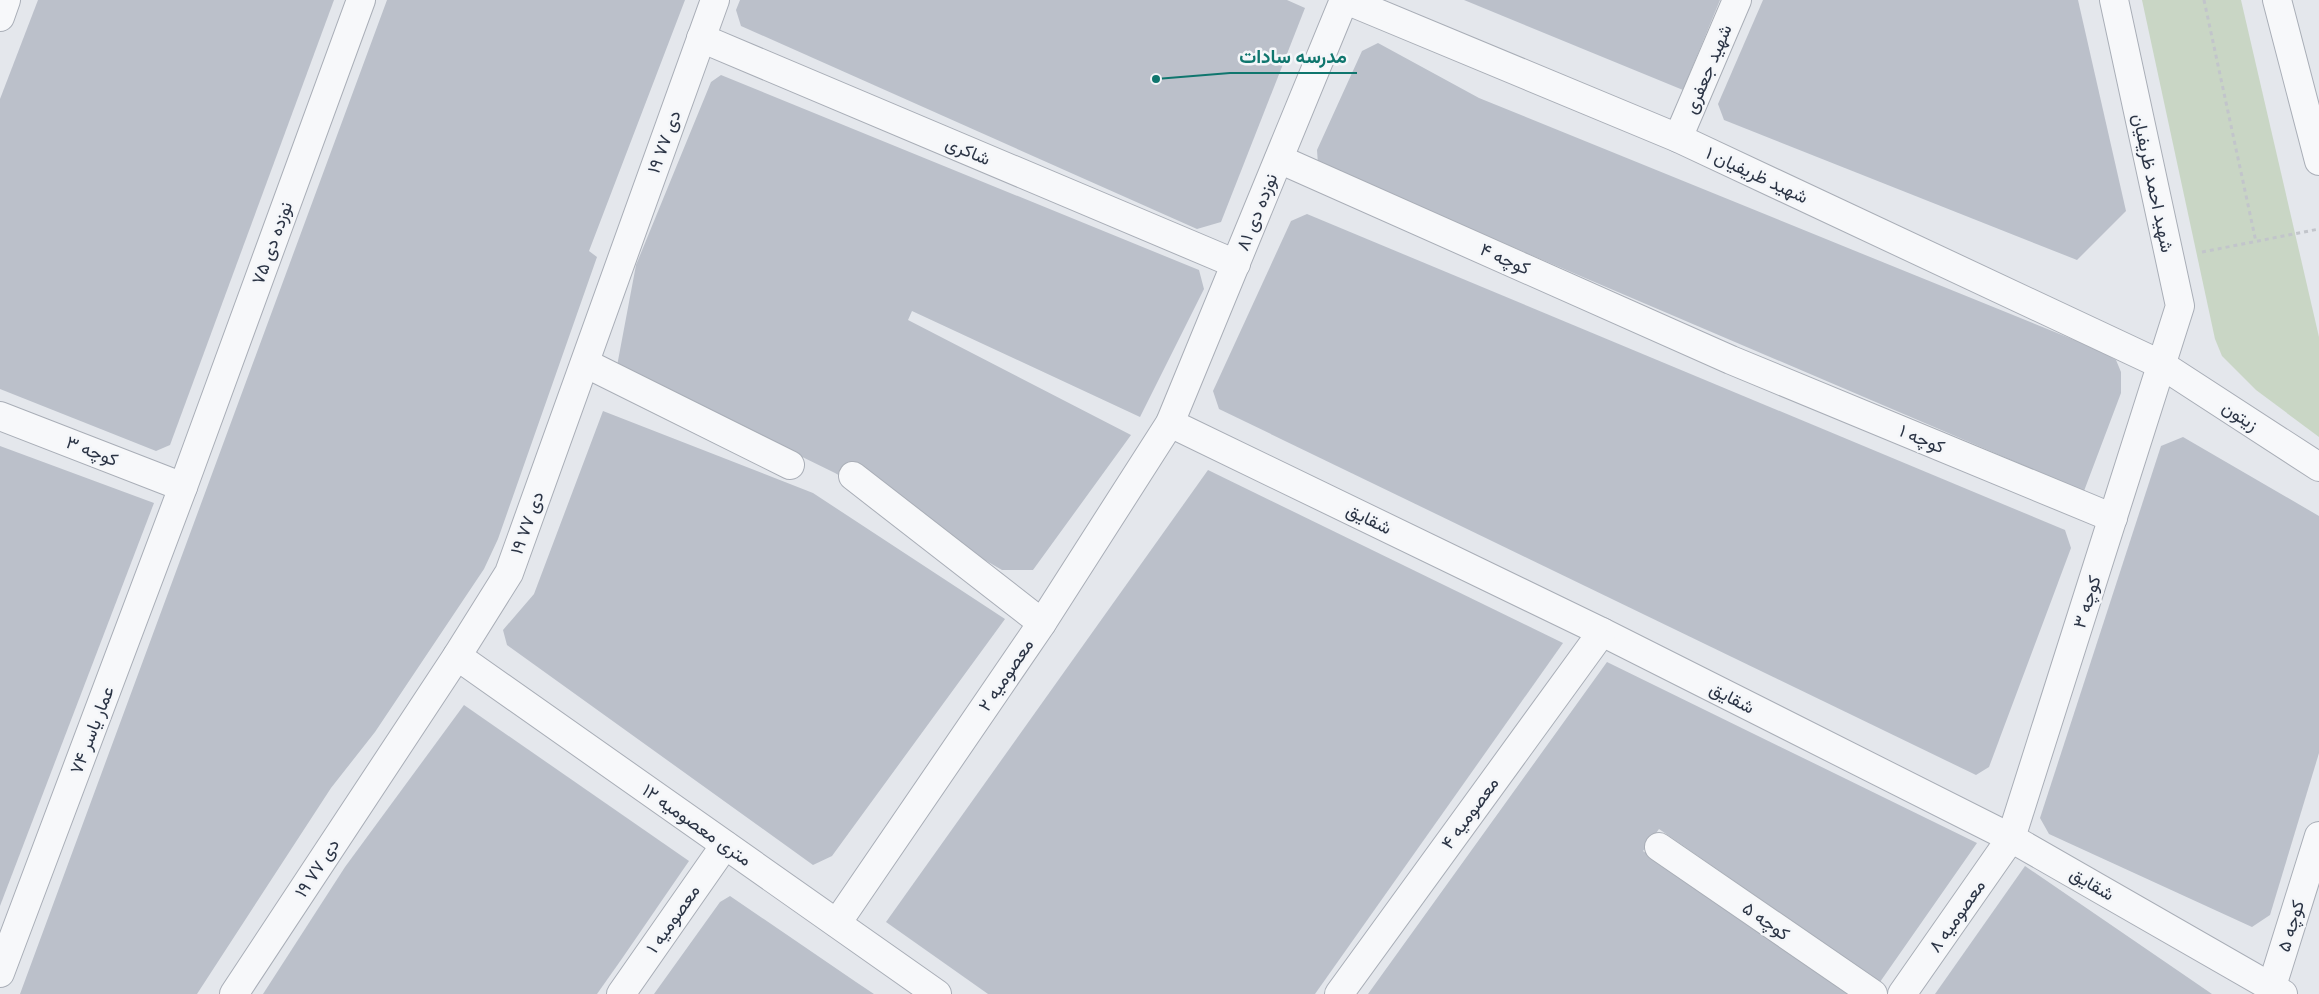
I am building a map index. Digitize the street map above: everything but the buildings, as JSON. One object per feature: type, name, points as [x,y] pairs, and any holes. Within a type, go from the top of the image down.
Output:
[{"type":"street","points":[[0,17],[6,0]]},
{"type":"street","name":"نوزده دی ۷۵","points":[[183,487],[361,0]]},
{"type":"street","name":"۱۹ دی ۷۷","points":[[234,994],[457,656],[509,573],[715,0]]},
{"type":"street","name":"شهید ظریفیان ۱","points":[[1345,0],[1678,138],[2162,365]]},
{"type":"street","name":"نوزده دی ۸۱","points":[[1170,423],[1345,0]]},
{"type":"street","name":"شهید جعفری","points":[[1678,138],[1737,0]]},
{"type":"street","name":"شهید احمد ظریفیان","points":[[2114,0],[2180,306],[2162,365]]},
{"type":"street","points":[[2277,0],[2319,161]]},
{"type":"street","name":"شاکری","points":[[701,38],[1236,264]]},
{"type":"street","name":"کوچه ۴","points":[[1279,159],[1731,360]]},
{"type":"street","name":"کوچه ۱","points":[[1731,360],[2113,518]]},
{"type":"street","points":[[585,363],[790,465]]},
{"type":"street","name":"کوچه ۳","points":[[2012,838],[2162,365]]},
{"type":"street","name":"زيتون","points":[[2162,365],[2319,467]]},
{"type":"street","name":"کوچه ۳","points":[[0,416],[183,487]]},
{"type":"street","name":"معصومیه ۲","points":[[837,924],[1042,623],[1170,423]]},
{"type":"street","name":"شقایق","points":[[1170,423],[1602,632],[2012,838],[2277,991]]},
{"type":"street","points":[[853,476],[1042,623]]},
{"type":"street","name":"عمار یاسر ۷۴","points":[[0,974],[183,487]]},
{"type":"street","name":"معصومیه ۴","points":[[1339,994],[1602,632]]},
{"type":"street","name":"۱۲ متری معصومیه","points":[[457,656],[937,994]]},
{"type":"street","name":"کوچه ۵","points":[[2277,991],[2319,836]]},
{"type":"street","name":"معصومیه ۸","points":[[1902,994],[2012,838]]},
{"type":"street","name":"معصومیه ۱","points":[[621,994],[725,845]]},
{"type":"street","name":"کوچه ۵","points":[[1660,847],[1873,994]]},
{"type":"path","points":[[2204,0],[2256,242]]},
{"type":"path","points":[[2169,258],[2319,229]]},
{"type":"green space","points":[[2142,0],[2241,0],[2319,337],[2319,437],[2256,390],[2222,356],[2215,339]]},
{"type":"place","name":"مدرسه سادات","points":[[1156,79]]}]
